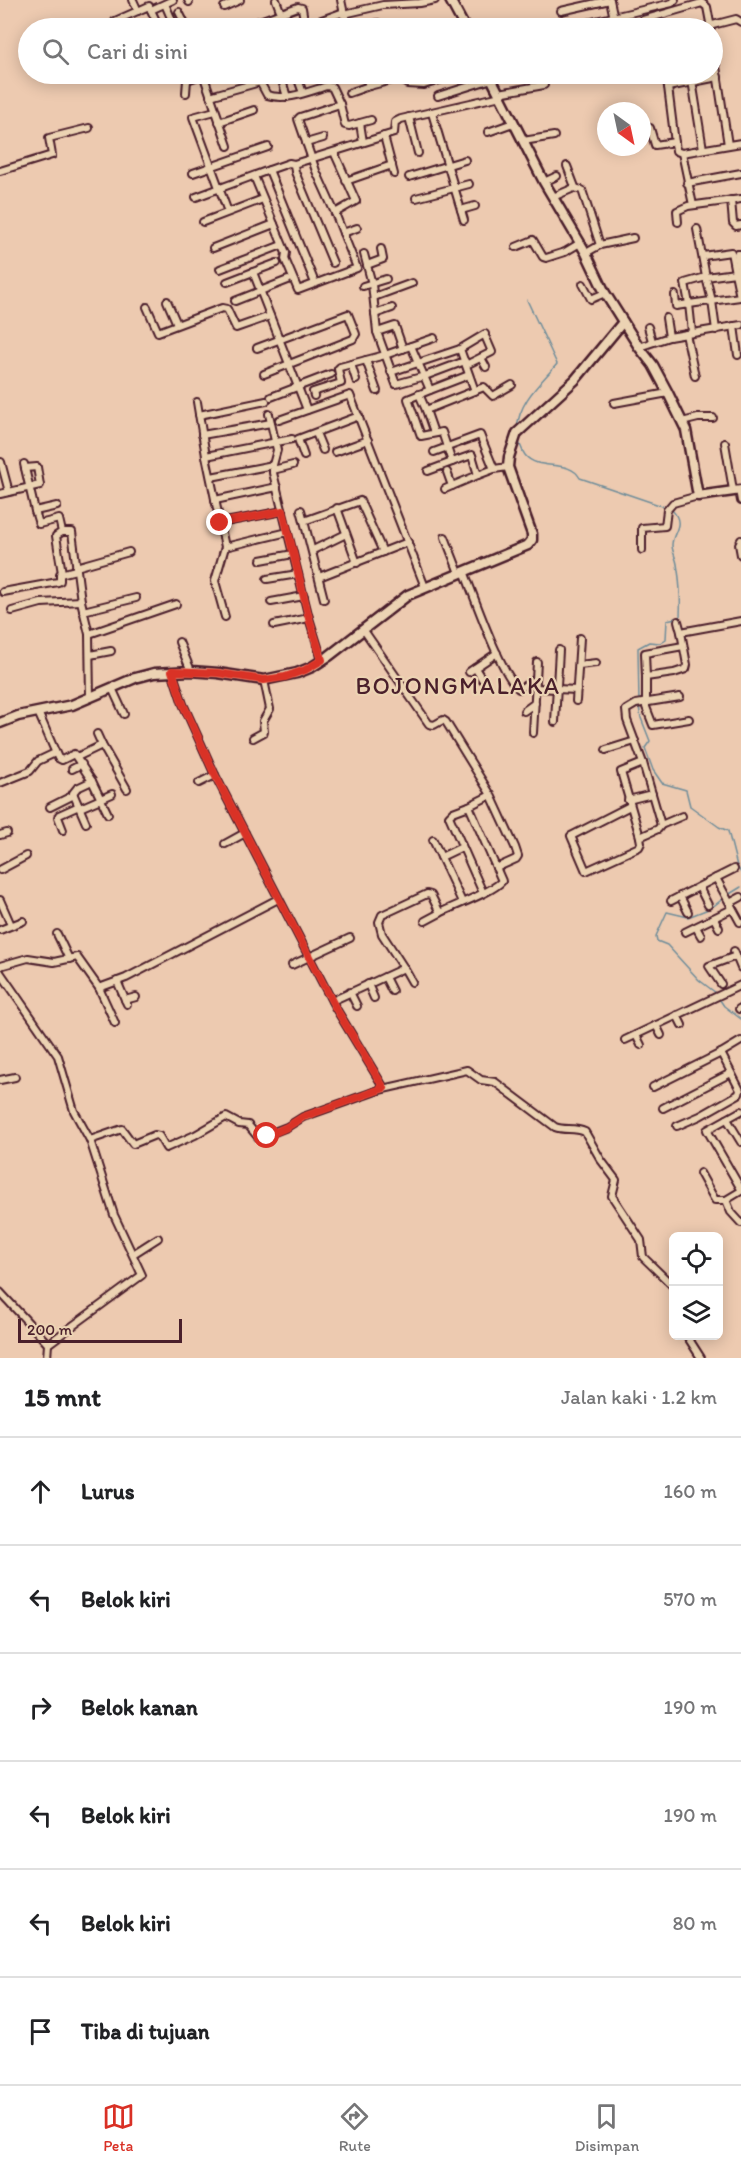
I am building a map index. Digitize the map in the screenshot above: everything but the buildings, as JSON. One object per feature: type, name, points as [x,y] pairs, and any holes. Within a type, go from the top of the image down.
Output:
[{"type":"street","points":[[133,0],[138,11]]},
{"type":"street","points":[[151,10],[173,0]]},
{"type":"street","points":[[224,7],[240,0]]},
{"type":"street","points":[[276,0],[281,18]]},
{"type":"street","points":[[341,0],[346,18]]},
{"type":"street","points":[[332,18],[383,5],[435,0]]},
{"type":"street","points":[[450,0],[460,18]]},
{"type":"street","points":[[561,11],[610,0],[614,18]]},
{"type":"street","points":[[621,18],[672,3],[675,0]]},
{"type":"street","points":[[650,18],[702,3],[707,7],[709,18]]},
{"type":"street","points":[[165,4],[171,18]]},
{"type":"street","points":[[122,18],[149,6],[155,18]]},
{"type":"street","points":[[269,18],[300,7],[303,8],[304,18]]},
{"type":"street","points":[[179,12],[182,18]]},
{"type":"street","points":[[723,24],[740,20]]},
{"type":"street","points":[[186,84],[186,93]]},
{"type":"street","points":[[206,84],[228,146]]},
{"type":"street","points":[[210,96],[253,84]]},
{"type":"street","points":[[261,84],[267,95],[276,98],[327,86],[332,87],[340,104],[345,125],[372,120]]},
{"type":"street","points":[[283,84],[287,97]]},
{"type":"street","points":[[300,84],[303,93]]},
{"type":"street","points":[[349,93],[378,84]]},
{"type":"street","points":[[406,84],[426,84]]},
{"type":"street","points":[[438,96],[470,84]]},
{"type":"street","points":[[495,84],[544,182],[586,253],[622,322],[653,365],[668,393],[686,430],[698,496]]},
{"type":"street","points":[[668,84],[676,150],[682,153],[741,143]]},
{"type":"street","points":[[668,87],[682,84]]},
{"type":"street","points":[[692,84],[703,149]]},
{"type":"street","points":[[719,84],[729,145]]},
{"type":"street","points":[[196,197],[284,164],[294,164],[395,132],[395,122],[409,117],[544,85]]},
{"type":"street","points":[[254,176],[286,255],[285,259],[297,290],[357,268],[306,143],[299,117],[340,104]]},
{"type":"street","points":[[219,122],[254,110]]},
{"type":"street","points":[[184,119],[215,111]]},
{"type":"street","points":[[432,113],[464,220]]},
{"type":"street","points":[[193,117],[228,212]]},
{"type":"street","points":[[409,117],[418,153]]},
{"type":"street","points":[[360,123],[363,142]]},
{"type":"street","points":[[488,132],[513,123]]},
{"type":"street","points":[[0,171],[51,155],[49,138],[89,128]]},
{"type":"street","points":[[651,128],[655,145],[675,142]]},
{"type":"street","points":[[384,136],[394,174]]},
{"type":"street","points":[[523,141],[554,136]]},
{"type":"street","points":[[306,143],[323,138]]},
{"type":"street","points":[[193,174],[268,147]]},
{"type":"street","points":[[334,152],[356,201],[336,213]]},
{"type":"street","points":[[682,153],[693,205]]},
{"type":"street","points":[[409,177],[465,160]]},
{"type":"street","points":[[294,164],[333,263]]},
{"type":"street","points":[[346,181],[392,165]]},
{"type":"street","points":[[567,166],[575,188]]},
{"type":"street","points":[[269,170],[315,283]]},
{"type":"street","points":[[687,183],[741,173]]},
{"type":"street","points":[[544,182],[557,176]]},
{"type":"street","points":[[416,198],[469,184]]},
{"type":"street","points":[[553,197],[575,188],[582,191],[600,245]]},
{"type":"street","points":[[202,222],[263,199]]},
{"type":"street","points":[[678,222],[677,211],[693,205],[741,199]]},
{"type":"street","points":[[731,200],[733,223],[736,226],[741,225]]},
{"type":"street","points":[[461,210],[475,206]]},
{"type":"street","points":[[213,248],[274,224]]},
{"type":"street","points":[[344,233],[357,228]]},
{"type":"street","points":[[697,229],[716,330]]},
{"type":"street","points":[[586,253],[600,245],[633,238]]},
{"type":"street","points":[[516,247],[533,240],[543,257],[546,258],[565,252],[580,243]]},
{"type":"street","points":[[220,269],[282,245]]},
{"type":"street","points":[[367,265],[383,259],[381,249]]},
{"type":"street","points":[[703,256],[731,252],[738,275]]},
{"type":"street","points":[[364,254],[372,284],[377,332],[391,372],[396,384],[465,363],[492,352],[485,336],[460,349],[391,372]]},
{"type":"street","points":[[741,254],[737,254],[741,302]]},
{"type":"street","points":[[227,282],[277,262]]},
{"type":"street","points":[[254,272],[307,410]]},
{"type":"street","points":[[695,376],[689,333],[689,304],[685,284],[706,277],[738,275]]},
{"type":"street","points":[[363,286],[386,279]]},
{"type":"street","points":[[236,301],[288,280]]},
{"type":"street","points":[[374,297],[412,283]]},
{"type":"street","points":[[583,284],[591,299],[606,293]]},
{"type":"street","points":[[675,295],[676,306],[741,297]]},
{"type":"street","points":[[167,301],[177,324]]},
{"type":"street","points":[[147,307],[158,332],[222,308],[227,309],[236,328],[270,316]]},
{"type":"street","points":[[375,314],[392,308]]},
{"type":"street","points":[[257,348],[348,314],[356,334],[352,339],[264,374]]},
{"type":"street","points":[[666,318],[669,337]]},
{"type":"street","points":[[0,723],[18,716],[63,707],[154,672],[191,671],[264,680],[285,677],[305,670],[322,660],[408,595],[526,547],[532,540],[532,534],[508,467],[517,433],[575,380],[622,322]]},
{"type":"street","points":[[377,332],[395,326],[403,349]]},
{"type":"street","points":[[639,347],[669,337],[738,326],[738,355]]},
{"type":"street","points":[[648,327],[652,341]]},
{"type":"street","points":[[313,392],[340,383],[339,368],[434,338]]},
{"type":"street","points":[[411,346],[430,390]]},
{"type":"street","points":[[460,349],[475,391]]},
{"type":"street","points":[[481,357],[486,367]]},
{"type":"street","points":[[366,360],[377,391]]},
{"type":"street","points":[[351,364],[356,380]]},
{"type":"street","points":[[199,415],[268,399],[331,374]]},
{"type":"street","points":[[452,462],[442,432],[422,437],[420,435],[408,399],[470,375]]},
{"type":"street","points":[[426,410],[485,387],[493,396],[512,385]]},
{"type":"street","points":[[614,403],[668,393]]},
{"type":"street","points":[[279,420],[349,394],[425,587]]},
{"type":"street","points":[[419,394],[434,433]]},
{"type":"street","points":[[197,402],[225,546],[215,581],[225,617]]},
{"type":"street","points":[[269,414],[277,450],[273,468],[277,487],[309,618],[322,660]]},
{"type":"street","points":[[304,456],[298,439],[358,416]]},
{"type":"street","points":[[682,422],[698,418],[713,418]]},
{"type":"street","points":[[202,435],[271,423]]},
{"type":"street","points":[[316,433],[323,450]]},
{"type":"street","points":[[434,452],[480,435],[494,469]]},
{"type":"street","points":[[206,456],[292,439]]},
{"type":"street","points":[[335,452],[368,440]]},
{"type":"street","points":[[725,443],[741,501]]},
{"type":"street","points":[[428,471],[472,455],[478,475]]},
{"type":"street","points":[[1,462],[9,492]]},
{"type":"street","points":[[211,477],[293,465]]},
{"type":"street","points":[[0,494],[30,488],[41,483],[36,467],[25,466],[30,488],[35,511],[39,524],[59,519],[62,532]]},
{"type":"street","points":[[447,472],[448,488],[494,469],[508,467]]},
{"type":"street","points":[[215,500],[277,487]]},
{"type":"street","points":[[642,550],[642,528],[665,526],[667,510],[673,503],[698,496],[738,490]]},
{"type":"street","points":[[304,521],[337,508],[362,502],[383,552]]},
{"type":"street","points":[[35,511],[57,506]]},
{"type":"street","points":[[337,508],[357,562]]},
{"type":"street","points":[[301,510],[324,599]]},
{"type":"street","points":[[220,523],[283,511]]},
{"type":"street","points":[[3,592],[60,581],[62,573],[56,536],[62,532],[72,532],[81,601],[88,634],[90,698]]},
{"type":"street","points":[[225,546],[288,532]]},
{"type":"street","points":[[313,550],[346,534]]},
{"type":"street","points":[[445,537],[502,665],[519,688],[536,679]]},
{"type":"street","points":[[741,540],[739,544],[741,555]]},
{"type":"street","points":[[319,577],[408,542]]},
{"type":"street","points":[[62,573],[129,552]]},
{"type":"street","points":[[261,560],[294,554]]},
{"type":"street","points":[[267,579],[298,574]]},
{"type":"street","points":[[271,602],[304,596]]},
{"type":"street","points":[[83,611],[136,598]]},
{"type":"street","points":[[12,611],[41,603],[81,601]]},
{"type":"street","points":[[88,634],[176,604]]},
{"type":"street","points":[[274,625],[309,618]]},
{"type":"street","points":[[646,677],[686,669],[678,621]]},
{"type":"street","points":[[681,632],[741,621]]},
{"type":"street","points":[[365,627],[429,724],[434,725],[443,720],[446,722],[491,795],[518,856],[496,868]]},
{"type":"street","points":[[576,701],[580,638]]},
{"type":"street","points":[[179,642],[191,671]]},
{"type":"street","points":[[683,646],[645,653],[646,677],[641,703],[653,725],[689,719]]},
{"type":"street","points":[[90,656],[111,651]]},
{"type":"street","points":[[555,722],[559,651]]},
{"type":"street","points":[[482,679],[472,670],[497,653]]},
{"type":"street","points":[[533,733],[537,662]]},
{"type":"street","points":[[579,664],[596,663]]},
{"type":"street","points":[[172,671],[183,704],[215,775],[278,899],[332,1000],[384,1088]]},
{"type":"street","points":[[253,738],[264,732],[262,721],[270,709],[264,680]]},
{"type":"street","points":[[112,688],[124,714]]},
{"type":"street","points":[[536,688],[577,690]]},
{"type":"street","points":[[661,825],[643,763],[627,720],[626,710],[641,703],[680,697]]},
{"type":"street","points":[[524,711],[535,703]]},
{"type":"street","points":[[38,712],[55,753],[61,760],[73,754],[77,757],[108,814]]},
{"type":"street","points":[[97,734],[127,789]]},
{"type":"street","points":[[606,750],[635,741]]},
{"type":"street","points":[[77,757],[102,745]]},
{"type":"street","points":[[0,783],[30,771],[38,760],[55,753]]},
{"type":"street","points":[[643,763],[621,772],[629,803],[640,837],[639,847],[586,871],[571,836],[629,803],[652,794]]},
{"type":"street","points":[[72,769],[81,764]]},
{"type":"street","points":[[199,783],[215,775]]},
{"type":"street","points":[[86,823],[74,790],[92,781]]},
{"type":"street","points":[[63,830],[59,815],[112,794]]},
{"type":"street","points":[[50,807],[74,795]]},
{"type":"street","points":[[483,892],[449,816],[491,795]]},
{"type":"street","points":[[425,921],[502,881],[469,806]]},
{"type":"street","points":[[640,837],[681,816]]},
{"type":"street","points":[[225,844],[245,832]]},
{"type":"street","points":[[433,840],[462,902]]},
{"type":"street","points":[[441,857],[462,847]]},
{"type":"street","points":[[0,870],[26,856]]},
{"type":"street","points":[[671,901],[734,869]]},
{"type":"street","points":[[716,878],[740,922]]},
{"type":"street","points":[[699,887],[708,905]]},
{"type":"street","points":[[412,982],[382,934],[380,918],[427,894],[431,895],[440,913]]},
{"type":"street","points":[[680,896],[688,912]]},
{"type":"street","points":[[685,932],[714,918],[728,900],[741,897]]},
{"type":"street","points":[[99,988],[126,978],[278,899]]},
{"type":"street","points":[[0,900],[2,911],[11,925]]},
{"type":"street","points":[[714,918],[718,928]]},
{"type":"street","points":[[0,930],[23,921]]},
{"type":"street","points":[[696,927],[701,936]]},
{"type":"street","points":[[57,934],[69,959]]},
{"type":"street","points":[[292,965],[310,959],[351,938]]},
{"type":"street","points":[[721,984],[709,966],[735,954],[741,968]]},
{"type":"street","points":[[0,966],[28,958],[54,962],[79,958],[99,988],[116,1023]]},
{"type":"street","points":[[332,1000],[404,968]]},
{"type":"street","points":[[0,972],[58,1056],[74,1111],[90,1140],[114,1215],[142,1273],[141,1277],[48,1344]]},
{"type":"street","points":[[385,977],[392,991]]},
{"type":"street","points":[[117,981],[126,1002],[136,997]]},
{"type":"street","points":[[368,984],[374,998]]},
{"type":"street","points":[[625,1040],[741,985]]},
{"type":"street","points":[[350,992],[357,1006]]},
{"type":"street","points":[[697,1005],[701,1014]]},
{"type":"street","points":[[677,1015],[682,1025]]},
{"type":"street","points":[[656,1025],[661,1035]]},
{"type":"street","points":[[636,1035],[641,1045]]},
{"type":"street","points":[[653,1087],[740,1043]]},
{"type":"street","points":[[677,1126],[739,1094],[740,1090],[721,1053]]},
{"type":"street","points":[[90,1140],[122,1130],[133,1144],[158,1135],[166,1148],[226,1117],[237,1123],[248,1125],[258,1137],[261,1137],[309,1115],[384,1088],[467,1070],[481,1080],[495,1082],[555,1127],[572,1128],[585,1132],[601,1160],[614,1176],[612,1196],[641,1240],[643,1257],[673,1286]]},
{"type":"street","points":[[663,1108],[731,1073]]},
{"type":"street","points":[[0,1080],[15,1077]]},
{"type":"street","points":[[700,1173],[715,1200],[726,1200],[741,1190],[707,1130],[741,1111]]},
{"type":"street","points":[[727,1119],[741,1142]]},
{"type":"street","points":[[726,1200],[731,1212],[741,1222]]},
{"type":"street","points":[[133,1254],[158,1238]]},
{"type":"street","points":[[0,1292],[48,1344],[47,1358]]},
{"type":"street","points":[[690,1340],[701,1358]]},
{"type":"waterway","points":[[517,429],[526,401],[557,364],[527,300]]},
{"type":"waterway","points":[[519,442],[524,453],[531,460],[569,468],[580,478],[668,508]]},
{"type":"waterway","points":[[639,702],[638,648],[649,642],[660,643],[666,639],[667,620],[680,617],[679,577],[672,545],[678,520],[672,510]]},
{"type":"waterway","points":[[639,707],[650,741],[645,748],[653,770],[662,783],[686,790],[690,806],[728,831],[741,873]]},
{"type":"waterway","points":[[728,895],[741,887]]},
{"type":"waterway","points":[[716,993],[699,980],[667,945],[657,941],[656,936],[667,912],[688,917],[711,908],[724,898]]},
{"type":"waterway","points":[[718,997],[724,1006],[741,1019]]},
{"type":"district","name":"BOJONGMALAKA","points":[[458,685]]},
{"type":"route","points":[[220,523],[283,511],[309,618],[322,660],[305,670],[272,680],[218,673],[172,671],[179,694],[215,775],[335,1007],[384,1088],[303,1117],[267,1136]]}]
